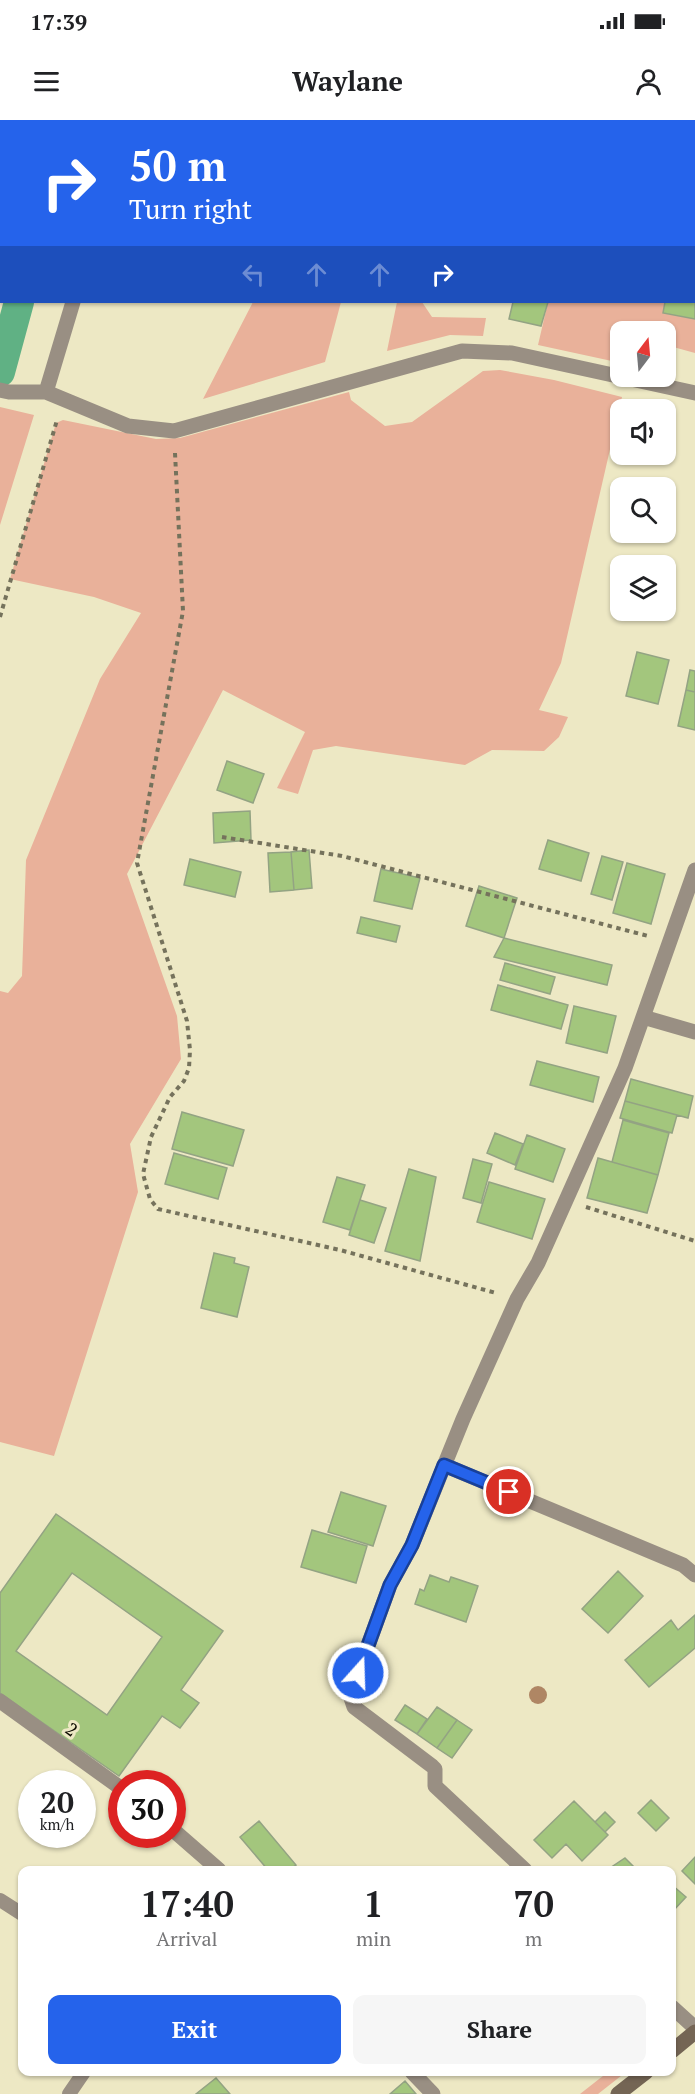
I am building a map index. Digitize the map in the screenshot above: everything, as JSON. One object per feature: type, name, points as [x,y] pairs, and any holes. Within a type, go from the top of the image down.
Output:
[{"type":"main road","points":[[676,2047],[695,2030]]},
{"type":"main road","points":[[618,2094],[641,2076]]},
{"type":"street","points":[[46,392],[73,303]]},
{"type":"street","points":[[5,391],[46,392],[129,426],[174,431],[462,351],[512,353],[695,393]]},
{"type":"street","points":[[521,1866],[435,1786],[435,1769],[354,1707],[350,1695],[390,1585],[412,1545],[444,1465],[517,1299],[538,1263],[625,1068],[695,870]]},
{"type":"street","points":[[643,1017],[695,1032]]},
{"type":"street","points":[[444,1465],[683,1565],[695,1575]]},
{"type":"street","name":"2","points":[[0,1701],[108,1779]]},
{"type":"street","points":[[186,1841],[214,1866]]},
{"type":"street","points":[[676,2011],[695,2030]]},
{"type":"street","points":[[416,2076],[433,2094]]},
{"type":"lane","points":[[0,1900],[18,1911]]},
{"type":"lane","points":[[69,2094],[81,2076]]},
{"type":"path","points":[[0,617],[63,399]]},
{"type":"path","points":[[174,431],[183,611],[137,863],[187,1021],[190,1050],[189,1068],[184,1081],[170,1097],[151,1137],[143,1174],[150,1199],[158,1209],[340,1250],[517,1299]]},
{"type":"path","points":[[222,837],[342,856],[669,942]]},
{"type":"path","points":[[566,1200],[695,1240]]},
{"type":"shaded area","points":[[252,303],[341,303],[325,362],[203,399]]},
{"type":"shaded area","points":[[397,303],[423,303],[432,317],[486,318],[483,336],[450,335],[387,351]]},
{"type":"shaded area","points":[[548,303],[665,303],[663,313],[695,319],[695,353],[676,348],[676,321],[610,321],[610,361],[538,345]]},
{"type":"shaded area","points":[[500,370],[554,380],[622,397],[622,399],[610,399],[610,449],[561,663],[539,710],[568,717],[559,737],[544,751],[492,750],[465,765],[336,746],[313,750],[298,794],[277,788],[305,732],[223,690],[127,874],[177,1016],[181,1059],[130,1144],[138,1192],[54,1456],[0,1442],[0,991],[8,993],[22,976],[26,860],[100,679],[141,613],[94,597],[10,579],[56,423],[63,420],[156,439],[180,438],[349,392],[351,400],[385,426],[412,422],[483,371]]},
{"type":"shaded area","points":[[0,407],[34,415],[0,525]]},
{"type":"shaded area","points":[[603,2076],[621,2076],[598,2094],[580,2094]]},
{"type":"building","points":[[513,303],[548,303],[541,326],[509,319]]},
{"type":"building","points":[[665,303],[695,303],[695,319],[663,313]]},
{"type":"building","points":[[637,652],[669,660],[658,704],[626,696]]},
{"type":"building","points":[[690,670],[695,671],[695,692],[686,690]]},
{"type":"building","points":[[686,690],[695,692],[695,730],[678,726]]},
{"type":"building","points":[[227,761],[264,774],[253,803],[217,790]]},
{"type":"building","points":[[250,811],[251,840],[214,843],[213,813]]},
{"type":"building","points":[[548,840],[589,853],[581,881],[539,869]]},
{"type":"building","points":[[309,850],[312,888],[294,890],[291,852]]},
{"type":"building","points":[[291,852],[294,890],[270,892],[268,853]]},
{"type":"building","points":[[602,856],[623,862],[612,900],[591,894]]},
{"type":"building","points":[[190,859],[241,872],[235,897],[184,885]]},
{"type":"building","points":[[627,863],[665,874],[651,924],[613,913]]},
{"type":"building","points":[[381,869],[420,878],[412,909],[374,901]]},
{"type":"building","points":[[479,886],[517,898],[504,938],[466,926]]},
{"type":"building","points":[[361,917],[400,926],[396,942],[357,933]]},
{"type":"building","points":[[504,938],[612,965],[607,985],[494,957]]},
{"type":"building","points":[[505,963],[555,977],[550,994],[500,980]]},
{"type":"building","points":[[498,985],[568,1005],[561,1029],[491,1010]]},
{"type":"building","points":[[574,1006],[616,1016],[607,1053],[566,1043]]},
{"type":"building","points":[[537,1061],[599,1077],[593,1102],[530,1085]]},
{"type":"building","points":[[631,1079],[693,1096],[688,1118],[625,1101]]},
{"type":"building","points":[[625,1101],[677,1115],[672,1133],[620,1118]]},
{"type":"building","points":[[182,1112],[244,1130],[233,1166],[172,1149]]},
{"type":"building","points":[[623,1120],[669,1133],[658,1175],[612,1162]]},
{"type":"building","points":[[495,1133],[523,1144],[515,1165],[487,1153]]},
{"type":"building","points":[[527,1135],[565,1149],[553,1182],[515,1169]]},
{"type":"building","points":[[174,1153],[227,1168],[218,1199],[165,1184]]},
{"type":"building","points":[[598,1158],[658,1175],[647,1213],[587,1198]]},
{"type":"building","points":[[473,1159],[492,1164],[481,1203],[463,1198]]},
{"type":"building","points":[[409,1169],[436,1177],[420,1261],[385,1251]]},
{"type":"building","points":[[337,1177],[365,1185],[350,1230],[323,1222]]},
{"type":"building","points":[[489,1182],[545,1199],[532,1239],[477,1222]]},
{"type":"building","points":[[360,1200],[386,1208],[374,1243],[349,1235]]},
{"type":"building","points":[[214,1253],[235,1258],[234,1263],[249,1267],[237,1317],[201,1308]]},
{"type":"building","points":[[341,1492],[386,1506],[373,1546],[328,1532]]},
{"type":"building","points":[[56,1514],[223,1631],[181,1690],[199,1703],[180,1728],[162,1716],[123,1770],[110,1770],[0,1693],[0,1593]],"holes":[[[72,1573],[162,1637],[107,1715],[16,1651]]]},
{"type":"building","points":[[312,1530],[367,1546],[356,1583],[301,1567]]},
{"type":"building","points":[[618,1571],[643,1596],[608,1633],[582,1609]]},
{"type":"building","points":[[430,1575],[449,1582],[451,1577],[478,1586],[466,1622],[415,1604],[420,1589],[424,1591]]},
{"type":"building","points":[[695,1615],[695,1648],[649,1687],[625,1660],[671,1620],[678,1630]]},
{"type":"building","points":[[405,1705],[427,1719],[417,1734],[395,1720]]},
{"type":"building","points":[[437,1707],[457,1720],[437,1748],[417,1734]]},
{"type":"building","points":[[457,1720],[472,1730],[452,1758],[437,1748]]},
{"type":"building","points":[[651,1800],[669,1818],[656,1831],[638,1813]]},
{"type":"building","points":[[574,1801],[608,1835],[582,1861],[566,1844],[552,1858],[534,1840]]},
{"type":"building","points":[[605,1812],[615,1822],[605,1832],[595,1822]]},
{"type":"building","points":[[259,1821],[296,1865],[265,1866],[240,1837]]},
{"type":"building","points":[[695,1857],[695,1884],[682,1871]]},
{"type":"building","points":[[625,1858],[633,1866],[613,1866]]},
{"type":"building","points":[[676,1888],[686,1897],[676,1908]]},
{"type":"building","points":[[216,2078],[230,2094],[196,2094]]},
{"type":"building","points":[[405,2081],[416,2094],[390,2094]]},
{"type":"waterway","points":[[0,372],[19,303]]},
{"type":"route","points":[[358,1673],[390,1585],[404,1563],[444,1465],[509,1492]]}]
